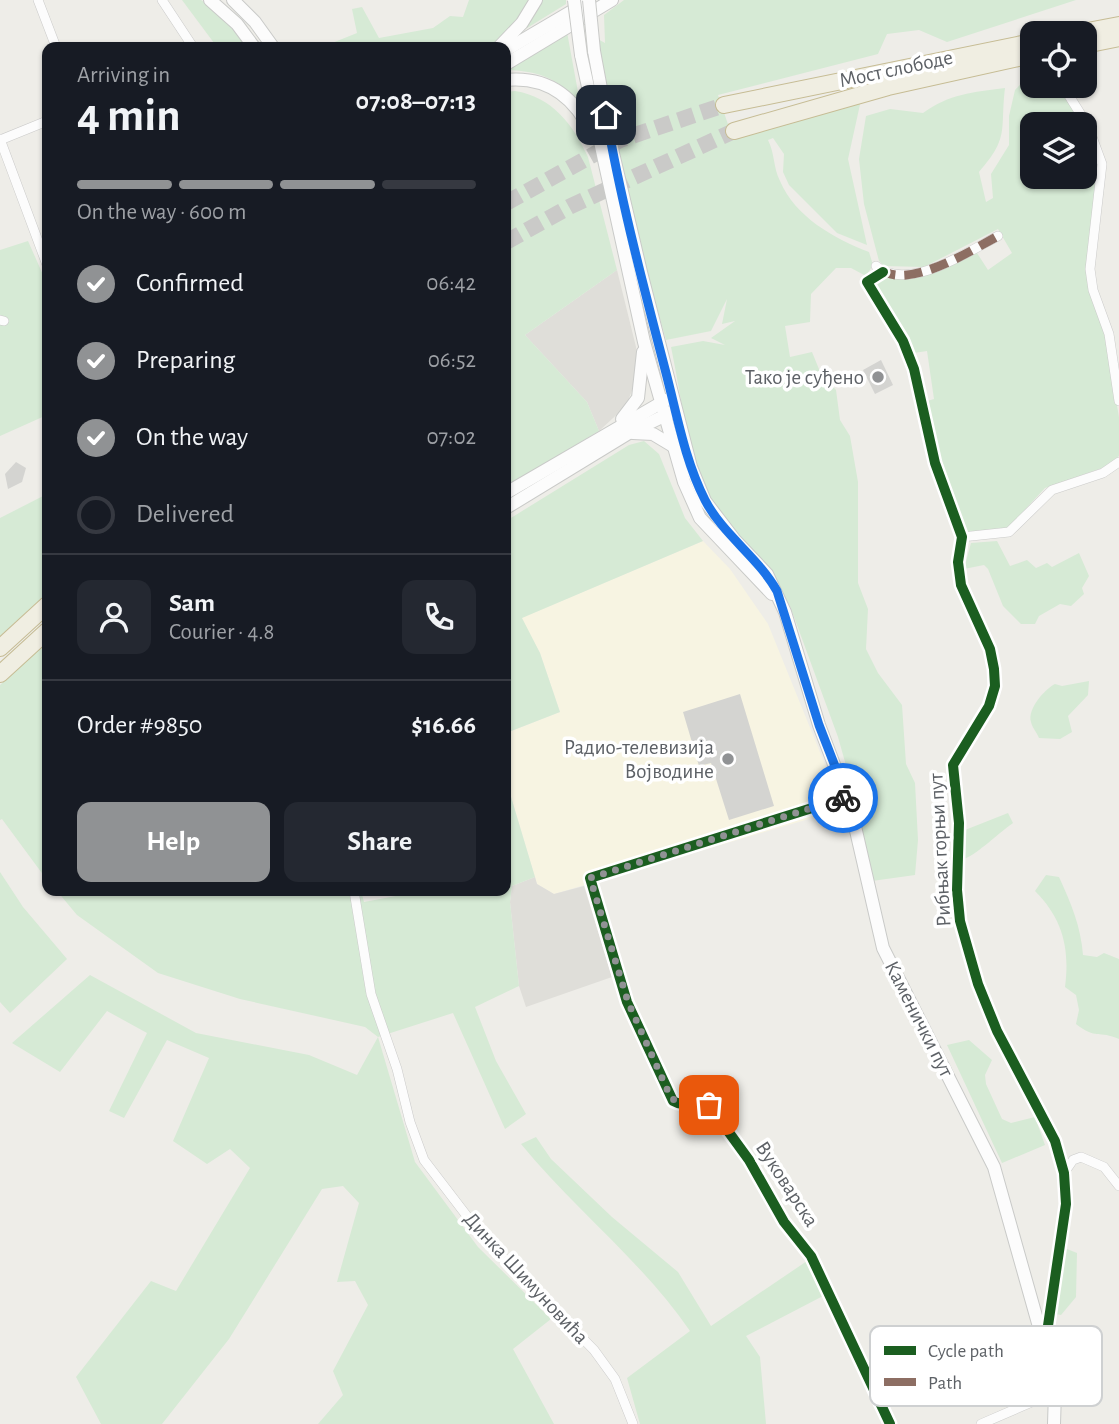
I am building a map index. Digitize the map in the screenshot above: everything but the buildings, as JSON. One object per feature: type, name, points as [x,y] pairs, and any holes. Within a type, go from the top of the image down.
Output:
[{"type":"highway","points":[[1097,29],[1119,25]]},
{"type":"highway","points":[[1097,43],[1119,38]]},
{"type":"highway","name":"Мост слободе","points":[[724,105],[1020,44]]},
{"type":"highway","name":"Мост слободе","points":[[734,131],[888,87],[1020,58]]},
{"type":"highway","points":[[0,648],[42,610]]},
{"type":"highway","points":[[0,674],[42,636]]},
{"type":"main road","points":[[210,0],[237,24],[250,42]]},
{"type":"main road","points":[[233,0],[255,22],[269,42]]},
{"type":"main road","points":[[504,42],[522,23],[536,0]]},
{"type":"main road","points":[[574,0],[588,53]]},
{"type":"main road","points":[[588,53],[589,0]]},
{"type":"main road","points":[[511,47],[589,0]]},
{"type":"main road","points":[[511,61],[612,0]]},
{"type":"main road","name":"Каменички пут","points":[[588,53],[601,152],[644,342],[705,501],[734,539],[767,574],[785,612],[819,725],[847,797],[883,948],[993,1167],[1039,1326]]},
{"type":"main road","name":"Каменички пут","points":[[588,53],[613,153],[668,406],[673,446],[691,501],[701,518],[755,573],[785,612]]},
{"type":"main road","points":[[511,80],[543,82],[568,96],[586,121],[601,152]]},
{"type":"main road","points":[[605,434],[630,410],[638,398],[644,342]]},
{"type":"main road","points":[[511,505],[668,406]]},
{"type":"main road","points":[[511,490],[605,434],[668,406]]},
{"type":"main road","points":[[629,433],[653,434],[673,446]]},
{"type":"main road","name":"Каменички пут","points":[[1054,1424],[1055,1406]]},
{"type":"street","points":[[38,0],[54,42]]},
{"type":"street","points":[[162,0],[190,42]]},
{"type":"street","points":[[1070,98],[1088,126],[1102,164],[1090,269],[1093,290],[1109,334],[1119,401]]},
{"type":"street","points":[[42,123],[0,139],[42,252]]},
{"type":"street","name":"Рибњак горњи пут","points":[[998,236],[926,272],[904,274],[880,269],[867,282],[904,341],[914,369],[935,463],[962,537],[958,562],[961,584],[990,649],[995,686],[980,725],[953,765],[959,823],[957,891],[960,921],[981,993],[997,1031],[1055,1141],[1064,1173],[1066,1204],[1048,1326]]},
{"type":"street","points":[[962,537],[1009,531],[1052,490],[1103,473],[1119,462]]},
{"type":"street","name":"Вуковарска","points":[[847,797],[590,878],[628,1002],[673,1101],[681,1104],[701,1101],[709,1105],[749,1160],[784,1222],[817,1266],[870,1381]]},
{"type":"street","name":"Динка Шимуновића","points":[[355,896],[370,994],[397,1069],[410,1122],[424,1160],[482,1237],[594,1350],[615,1380],[633,1424]]},
{"type":"street","points":[[1064,1173],[1073,1160],[1081,1157],[1104,1167],[1119,1186]]},
{"type":"street","name":"Вуковарска","points":[[882,1406],[890,1424]]},
{"type":"street","points":[[981,1424],[1023,1406]]},
{"type":"shaded area","points":[[617,270],[636,347],[636,380],[626,406],[599,431],[587,402],[525,335]]},
{"type":"shaded area","points":[[703,541],[730,569],[768,624],[843,809],[554,894],[537,884],[511,797],[511,731],[560,712],[540,653],[521,618]]},
{"type":"shaded area","points":[[535,877],[537,884],[554,894],[584,886],[612,977],[526,1007],[519,986],[510,902],[512,886]]},
{"type":"green space","points":[[182,0],[201,0],[206,3],[233,27],[244,42],[213,42]]},
{"type":"green space","points":[[469,0],[530,0],[519,19],[496,42],[334,42],[357,33],[352,9],[362,7],[379,38],[433,28],[450,16],[463,17]]},
{"type":"green space","points":[[541,0],[566,0],[566,4],[519,33]]},
{"type":"green space","points":[[624,0],[1076,0],[947,42],[919,30],[887,34],[878,54],[718,95],[733,139],[861,100],[848,159],[867,245],[837,233],[789,185],[783,172],[784,154],[773,138],[768,140],[778,176],[795,205],[817,225],[869,252],[873,265],[866,276],[851,268],[836,268],[811,294],[810,322],[785,326],[790,357],[812,352],[821,374],[836,390],[840,420],[850,436],[858,482],[858,583],[868,609],[866,649],[878,673],[902,705],[906,764],[915,783],[918,840],[915,875],[872,881],[856,801],[838,737],[790,606],[774,582],[719,518],[693,457],[671,347],[703,341],[725,345],[711,338],[735,321],[722,324],[727,299],[711,331],[666,340],[626,198],[596,38],[605,43],[604,15]]},
{"type":"green space","points":[[567,32],[580,103],[555,82],[538,74],[511,70],[511,67]]},
{"type":"green space","points":[[1020,85],[1020,98],[1066,98],[1075,112],[1020,112],[1020,189],[1097,189],[1090,253],[1119,417],[1119,456],[1105,467],[1045,488],[1008,528],[964,534],[939,463],[924,402],[934,399],[927,351],[914,353],[872,283],[882,275],[909,277],[931,273],[977,253],[988,270],[1012,253],[998,229],[924,267],[884,266],[879,261],[864,204],[859,159],[866,116],[890,109],[923,113],[952,98],[1005,88],[1000,141],[979,172],[986,202],[993,198],[991,174],[1009,145],[1009,116],[1015,90]]},
{"type":"green space","points":[[511,91],[528,94],[550,106],[568,123],[582,145],[588,157],[617,270],[525,335],[587,402],[599,431],[511,484]]},
{"type":"green space","points":[[28,241],[42,272],[42,417],[0,436],[0,250]]},
{"type":"green space","points":[[644,441],[659,454],[685,518],[703,541],[522,618],[540,653],[560,712],[511,731],[511,518],[629,445]]},
{"type":"green space","points":[[42,497],[42,598],[0,636],[0,518]]},
{"type":"green space","points":[[997,541],[1010,566],[1027,560],[1036,568],[1047,563],[1052,567],[1079,553],[1089,576],[1082,588],[1084,594],[1071,606],[1060,604],[1039,616],[1035,624],[1021,624],[1003,606],[984,565],[964,569],[971,543]]},
{"type":"green space","points":[[42,646],[42,873],[2,819],[0,820],[0,685]]},
{"type":"green space","points":[[1089,681],[1088,695],[1068,716],[1072,732],[1060,739],[1039,738],[1030,717],[1034,706],[1046,690],[1055,684],[1062,686]]},
{"type":"green space","points":[[511,797],[535,877],[512,886],[511,894]]},
{"type":"green space","points":[[1008,813],[1013,823],[964,859],[965,830]]},
{"type":"green space","points":[[0,872],[23,907],[67,959],[10,1013],[0,1002]]},
{"type":"green space","points":[[1046,875],[1059,877],[1068,896],[1075,915],[1083,955],[1097,957],[1104,953],[1119,959],[1119,1039],[1088,1032],[1076,1024],[1079,1010],[1076,995],[1065,987],[1066,960],[1062,935],[1052,912],[1035,891]]},
{"type":"green space","points":[[61,896],[362,896],[364,902],[396,896],[511,896],[519,986],[475,1007],[496,1061],[526,1114],[505,1129],[453,1013],[378,1037],[365,1027],[240,999],[158,973],[77,915]]},
{"type":"green space","points":[[90,975],[196,1033],[309,1055],[357,1075],[378,1037],[415,1162],[478,1247],[551,1319],[513,1349],[554,1424],[318,1424],[343,1395],[333,1371],[368,1305],[355,1281],[337,1282],[359,1203],[343,1186],[322,1189],[229,1339],[162,1424],[101,1424],[76,1377],[151,1281],[176,1291],[250,1168],[230,1149],[207,1164],[173,1141],[209,1058],[167,1040],[124,1118],[109,1111],[147,1033],[107,1011],[60,1072],[12,1043]]},
{"type":"green space","points":[[969,1040],[992,1060],[985,1075],[986,1084],[1002,1119],[1011,1123],[1035,1117],[1045,1145],[1002,1163],[947,1045]]},
{"type":"green space","points":[[536,1137],[551,1159],[612,1217],[678,1272],[711,1326],[807,1261],[823,1296],[746,1336],[760,1357],[766,1424],[640,1424],[627,1378],[690,1331],[651,1281],[521,1144]]},
{"type":"green space","points":[[1062,1247],[1077,1253],[1076,1297],[1061,1315],[1055,1314]]},
{"type":"tunnel","points":[[511,200],[620,140],[724,105]]},
{"type":"tunnel","points":[[511,239],[571,206],[734,131]]},
{"type":"marked path","points":[[879,268],[891,274],[922,272],[956,259],[998,236]]},
{"type":"cycle path","points":[[883,272],[867,282],[903,341],[914,369],[935,463],[962,537],[958,562],[961,585],[990,649],[994,669],[995,686],[989,706],[953,765],[959,823],[957,890],[960,921],[978,984],[997,1031],[1055,1141],[1064,1173],[1066,1204],[1048,1326]]},
{"type":"cycle path","points":[[847,797],[590,878],[627,1002],[673,1101],[709,1105],[749,1160],[784,1222],[811,1256],[870,1381]]},
{"type":"cycle path","points":[[882,1406],[890,1424]]},
{"type":"way so far","points":[[709,1105],[701,1101],[684,1105],[671,1098],[644,1043],[628,1002],[590,878],[843,798]]},
{"type":"place","name":"Тако је суђено","points":[[878,377]]},
{"type":"place","name":"Радио-телевизија Војводине","points":[[728,759]]},
{"type":"route","points":[[606,115],[641,272],[691,467],[705,501],[734,539],[767,574],[777,591],[819,725],[847,797],[843,798]]}]
